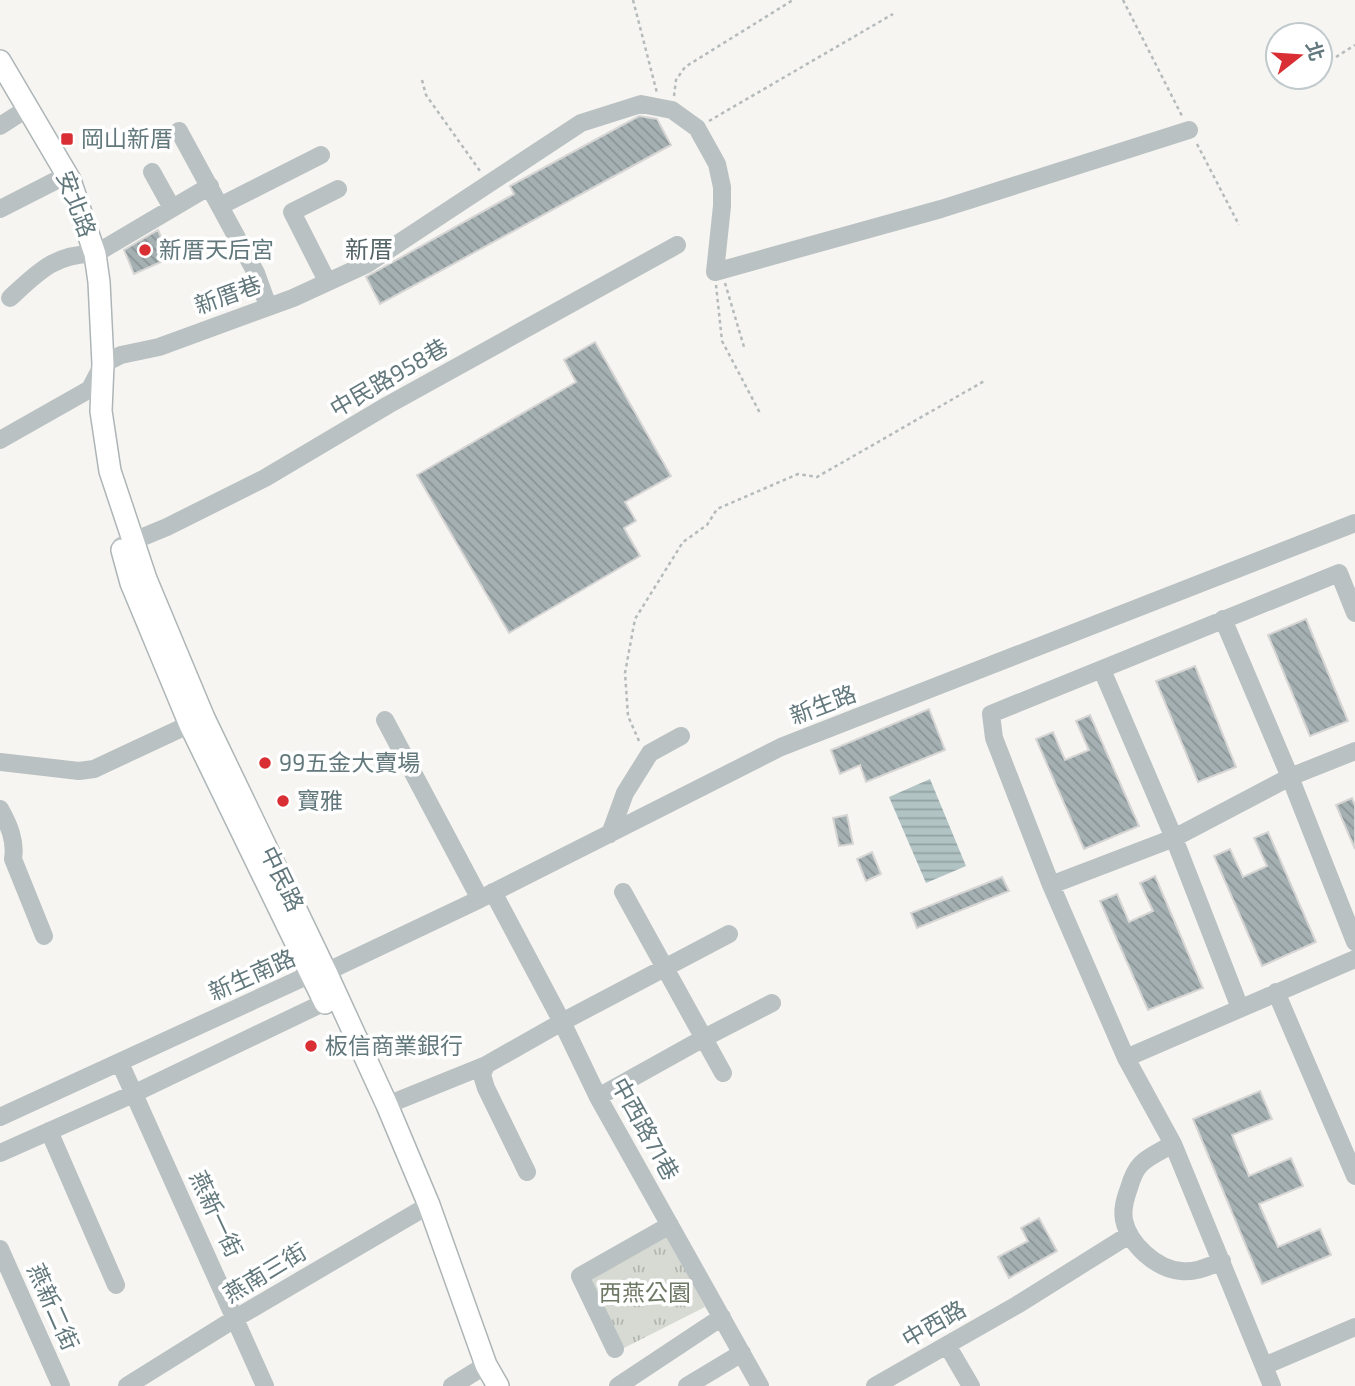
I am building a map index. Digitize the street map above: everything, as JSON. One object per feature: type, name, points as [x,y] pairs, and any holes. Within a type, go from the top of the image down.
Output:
[{"type":"main road","name":"安北路","points":[[0,61],[15,116],[70,180],[88,254],[90,389]]},
{"type":"main road","name":"安北路","points":[[0,86],[55,181],[99,282],[103,364]]},
{"type":"main road","name":"中民路","points":[[103,364],[101,411],[110,471],[127,544]]},
{"type":"main road","name":"中民路","points":[[90,389],[91,440],[127,544],[197,721],[318,973],[387,1105],[480,1375],[498,1386]]},
{"type":"main road","name":"中民路","points":[[318,973],[325,1002],[423,1208]]},
{"type":"street","name":"新厝巷","points":[[103,364],[121,355],[159,347],[293,298],[367,264],[581,123],[641,104],[667,108]]},
{"type":"street","points":[[667,108],[697,128],[717,164],[722,187],[718,272],[941,208],[1189,131]]},
{"type":"street","points":[[179,131],[256,273],[268,306]]},
{"type":"street","points":[[220,206],[321,155]]},
{"type":"street","points":[[152,172],[172,208]]},
{"type":"street","points":[[0,209],[55,181]]},
{"type":"street","points":[[10,298],[44,267],[88,254],[210,187]]},
{"type":"street","points":[[327,281],[292,212],[338,189]]},
{"type":"street","name":"中民路958巷","points":[[127,544],[265,478],[388,405],[677,245]]},
{"type":"street","points":[[0,440],[90,389],[103,364]]},
{"type":"street","name":"新生路","points":[[318,973],[487,896],[781,747],[1355,523]]},
{"type":"street","points":[[1272,1386],[1172,1143],[1126,1058],[1051,885],[994,738],[991,714],[1347,570],[1355,613]]},
{"type":"street","points":[[1223,619],[1290,777],[1355,942]]},
{"type":"street","points":[[1102,670],[1174,838],[1240,1008]]},
{"type":"street","name":"中西路71巷","points":[[385,720],[562,1022],[598,1097],[760,1386]]},
{"type":"street","points":[[0,762],[79,771],[94,769],[197,721]]},
{"type":"street","points":[[610,834],[625,793],[650,753],[681,736]]},
{"type":"street","points":[[1051,885],[1174,838],[1290,777],[1355,751]]},
{"type":"street","points":[[0,809],[9,826],[14,849],[13,859],[44,936]]},
{"type":"street","points":[[623,892],[723,1073]]},
{"type":"street","points":[[387,1105],[486,1065],[729,934]]},
{"type":"street","points":[[1126,1058],[1355,960]]},
{"type":"street","name":"新生南路","points":[[0,1117],[318,973]]},
{"type":"street","points":[[1276,992],[1355,1176]]},
{"type":"street","points":[[0,1153],[133,1094],[325,1002]]},
{"type":"street","points":[[598,1097],[772,1003]]},
{"type":"street","name":"燕新一街","points":[[120,1063],[265,1386]]},
{"type":"street","points":[[486,1065],[482,1075],[486,1088],[527,1172]]},
{"type":"street","points":[[48,1131],[116,1285]]},
{"type":"street","points":[[1172,1143],[1141,1164],[1132,1180],[1124,1203],[1124,1218],[1129,1235],[1147,1255],[1165,1267],[1181,1271],[1199,1270],[1222,1261]]},
{"type":"street","name":"燕南三街","points":[[127,1386],[236,1318],[423,1208]]},
{"type":"street","points":[[615,1349],[580,1276],[670,1225]]},
{"type":"street","name":"中西路","points":[[887,1383],[1129,1235]]},
{"type":"street","name":"燕新二街","points":[[0,1249],[61,1386]]},
{"type":"street","points":[[618,1386],[722,1317]]},
{"type":"street","points":[[1264,1366],[1355,1327]]},
{"type":"street","points":[[947,1345],[971,1386]]},
{"type":"street","points":[[687,1386],[742,1353]]},
{"type":"street","points":[[452,1386],[480,1375]]},
{"type":"path","points":[[633,0],[667,108]]},
{"type":"path","points":[[667,108],[676,80],[685,66],[793,0]]},
{"type":"path","points":[[1123,0],[1239,225]]},
{"type":"path","points":[[697,128],[893,14]]},
{"type":"path","points":[[1336,57],[1355,45]]},
{"type":"path","points":[[422,80],[426,95],[489,185]]},
{"type":"path","points":[[718,272],[744,347]]},
{"type":"path","points":[[718,272],[722,341],[761,415]]},
{"type":"path","points":[[650,753],[637,739],[628,716],[625,673],[635,619],[683,542],[707,525],[717,509],[798,474],[817,477],[986,380]]},
{"type":"green space","name":"西燕公園","points":[[667,1236],[705,1307],[624,1348],[588,1278]]},
{"type":"shaded area","points":[[930,779],[966,866],[926,883],[889,797]]},
{"type":"building","points":[[639,116],[657,119],[671,145],[380,304],[366,277],[514,194],[510,186]]},
{"type":"building","name":"新厝天后宮","points":[[158,230],[170,258],[134,274],[124,250]]},
{"type":"building","points":[[595,342],[671,476],[625,502],[636,521],[624,528],[640,556],[509,633],[417,475],[576,382],[564,360]]},
{"type":"building","points":[[1306,619],[1348,721],[1310,736],[1268,635]]},
{"type":"building","points":[[1195,666],[1236,767],[1198,782],[1156,681]]},
{"type":"building","points":[[929,709],[945,750],[866,782],[860,765],[840,774],[831,750]]},
{"type":"building","points":[[1090,715],[1139,826],[1084,849],[1036,739],[1053,732],[1065,760],[1089,750],[1076,721]]},
{"type":"building","points":[[1352,798],[1355,805],[1355,849],[1336,805]]},
{"type":"building","points":[[847,815],[853,844],[839,846],[833,818]]},
{"type":"building","points":[[1268,832],[1316,942],[1262,966],[1214,856],[1230,849],[1243,877],[1267,866],[1254,838]]},
{"type":"building","points":[[872,852],[881,874],[866,881],[857,859]]},
{"type":"building","points":[[1155,876],[1203,988],[1148,1010],[1100,901],[1117,894],[1129,922],[1153,911],[1140,883]]},
{"type":"building","points":[[1002,877],[1009,891],[917,928],[911,913]]},
{"type":"building","points":[[1260,1091],[1272,1119],[1232,1135],[1249,1176],[1291,1158],[1303,1186],[1259,1204],[1278,1247],[1320,1229],[1331,1255],[1262,1284],[1193,1119]]},
{"type":"building","points":[[1039,1218],[1057,1251],[1009,1278],[998,1257],[1028,1241],[1021,1228]]},
{"type":"place","name":"岡山新厝","points":[[67,139]]},
{"type":"place","name":"新厝天后宮","points":[[145,250]]},
{"type":"place","name":"99五金大賣場","points":[[265,763]]},
{"type":"place","name":"寶雅","points":[[283,801]]},
{"type":"place","name":"板信商業銀行","points":[[311,1046]]},
{"type":"district","name":"新厝","points":[[369,250]]}]
